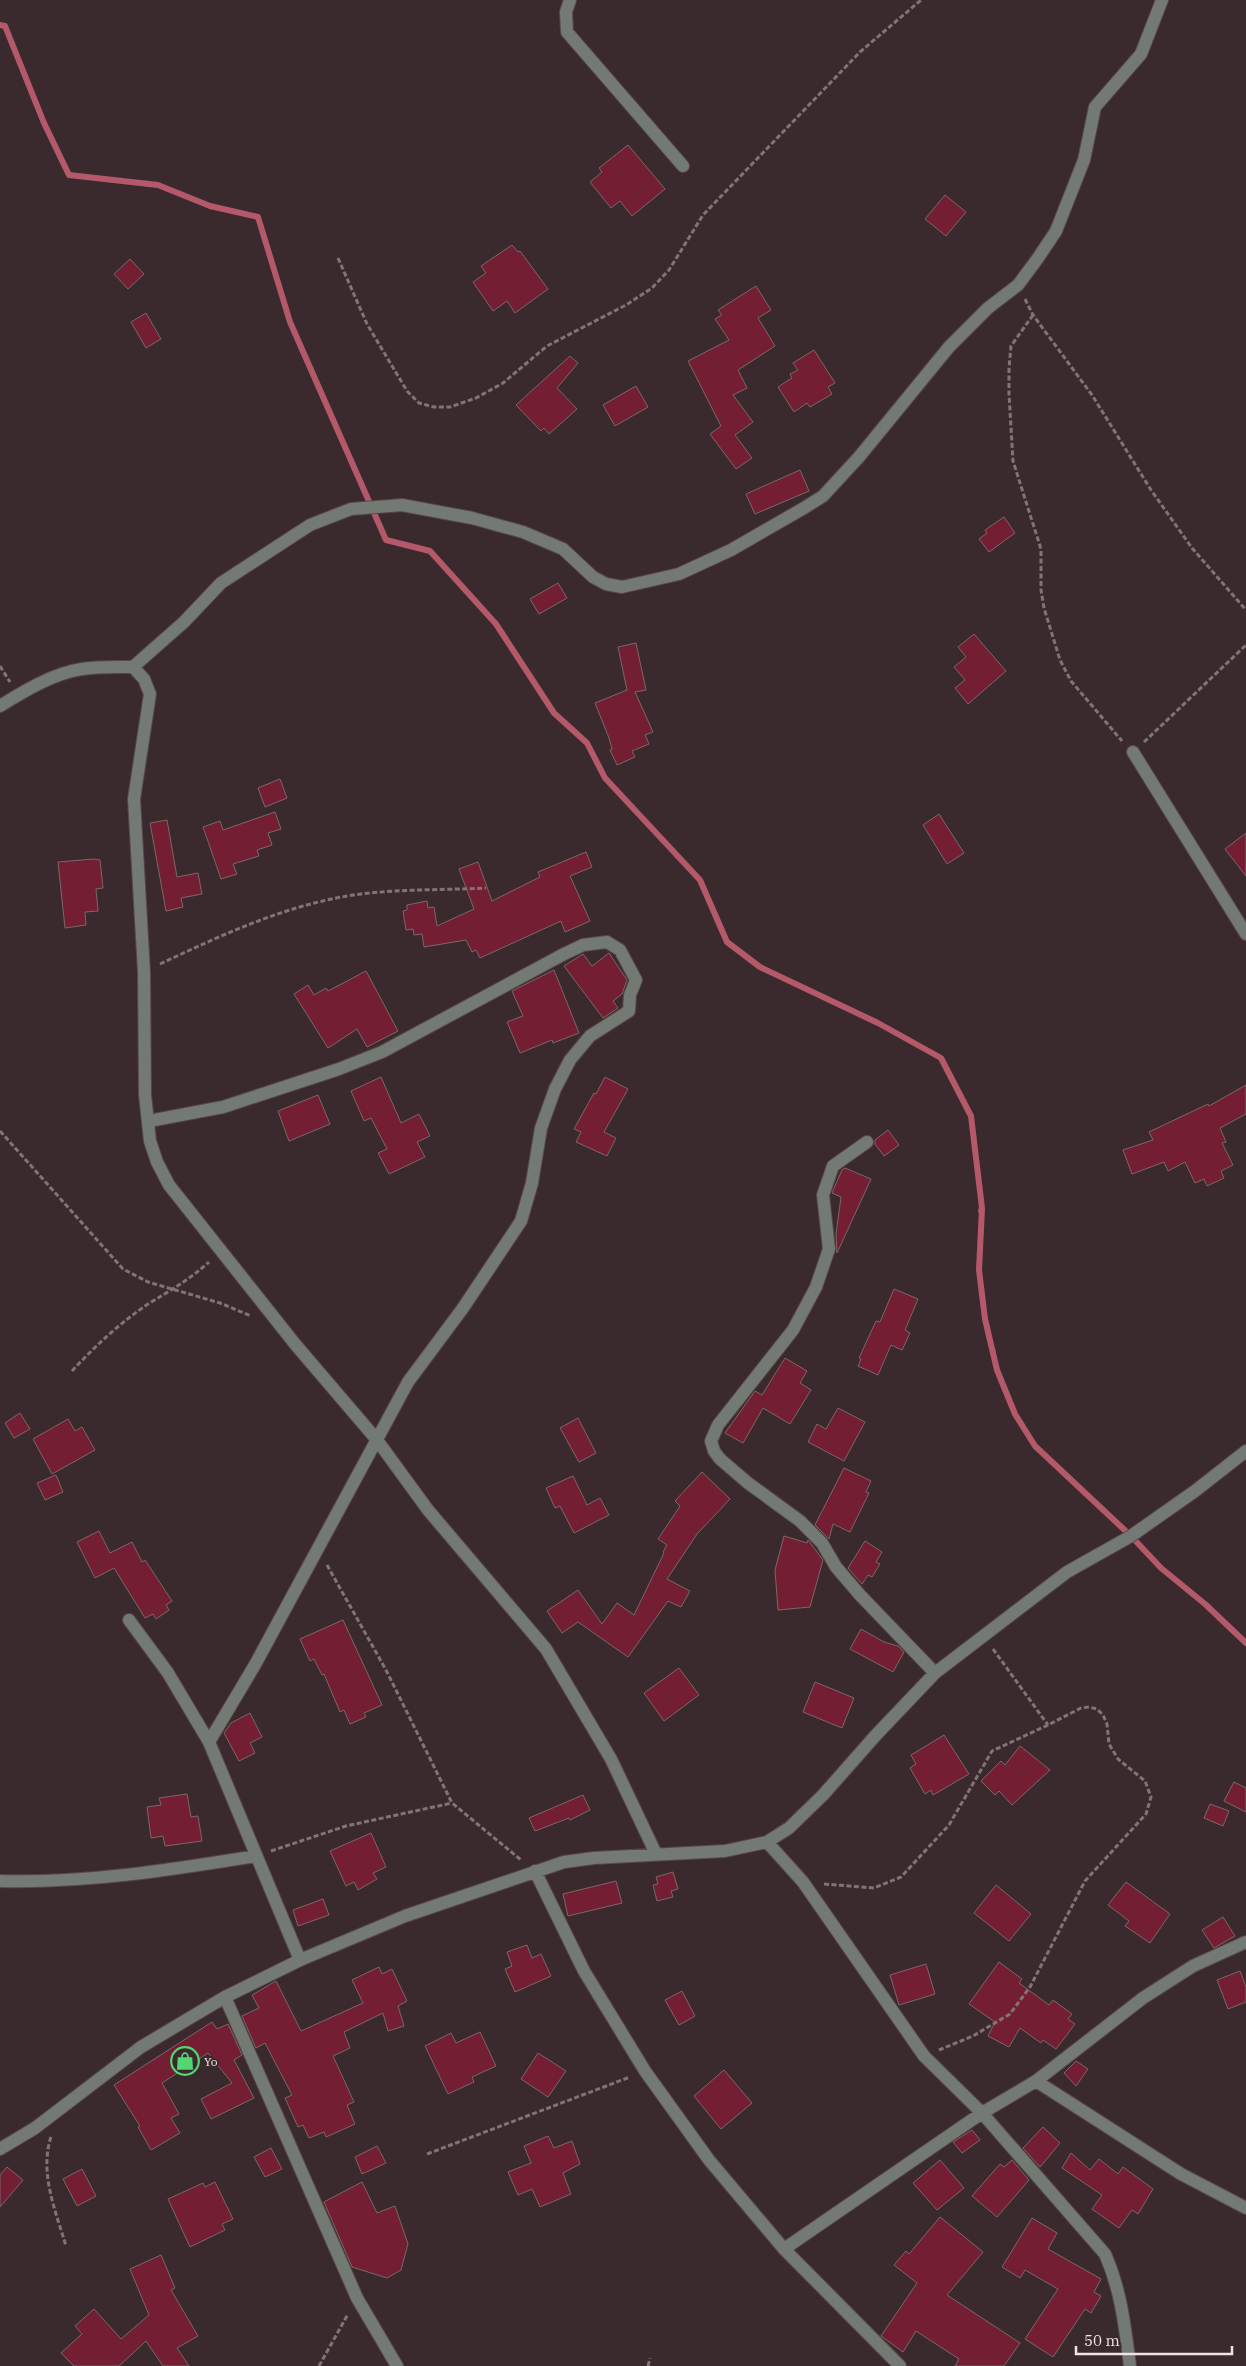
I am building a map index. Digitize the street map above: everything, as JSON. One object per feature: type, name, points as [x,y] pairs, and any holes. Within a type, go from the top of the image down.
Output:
[{"type":"street","points":[[570,0],[566,12],[567,32],[684,166]]},
{"type":"street","points":[[133,668],[184,622],[221,583],[310,525],[351,509],[402,505],[472,518],[522,532],[563,549],[593,577],[606,584],[622,587],[679,574],[731,550],[823,496],[859,457],[949,346],[988,308],[1018,285],[1056,231],[1084,160],[1095,107],[1141,54],[1162,0]]},
{"type":"street","points":[[0,706],[26,691],[80,669],[106,666],[133,668],[144,679],[150,694],[134,799],[144,972],[145,1095],[150,1141],[157,1162],[169,1185],[222,1249],[295,1344],[376,1440],[428,1510],[546,1649],[611,1759],[656,1854]]},
{"type":"street","points":[[1133,752],[1246,934]]},
{"type":"street","points":[[149,1121],[223,1107],[339,1069],[382,1052],[492,991],[583,945],[607,942],[620,950],[636,980],[630,995],[630,1011],[590,1036],[570,1060],[555,1090],[541,1128],[532,1183],[520,1221],[463,1308],[408,1382],[256,1663],[209,1742]]},
{"type":"street","points":[[867,1142],[833,1166],[823,1195],[829,1249],[816,1287],[793,1330],[718,1425],[711,1441],[720,1459],[748,1483],[800,1521],[822,1542],[836,1567],[860,1596],[934,1673]]},
{"type":"street","points":[[0,2157],[5,2146],[35,2128],[141,2047],[225,1997],[300,1960],[405,1916],[536,1871],[571,1861],[725,1851],[767,1842],[789,1828],[823,1794],[876,1734],[934,1673],[1067,1572],[1131,1536],[1195,1491],[1246,1451]]},
{"type":"street","points":[[129,1620],[168,1673],[209,1742],[300,1960]]},
{"type":"street","points":[[767,1842],[803,1882],[924,2056],[982,2113],[1105,2254],[1116,2278],[1130,2366]]},
{"type":"street","points":[[0,1881],[33,1882],[122,1877],[256,1856]]},
{"type":"street","points":[[536,1871],[584,1971],[645,2071],[709,2160],[784,2249],[900,2366]]},
{"type":"street","points":[[784,2249],[982,2113],[1036,2081],[1144,1998],[1193,1966],[1246,1942]]},
{"type":"street","points":[[225,1997],[357,2298],[397,2366]]},
{"type":"street","points":[[1036,2081],[1181,2174],[1246,2208]]},
{"type":"path","points":[[338,258],[367,324],[407,391],[419,402],[434,407],[450,407],[476,398],[503,384],[547,346],[626,305],[652,288],[669,270],[703,215],[860,52],[897,18],[921,0]]},
{"type":"path","points":[[1018,285],[1032,315],[1092,395],[1151,490],[1192,548],[1246,610]]},
{"type":"path","points":[[1032,315],[1011,346],[1008,368],[1014,461],[1041,549],[1041,590],[1044,608],[1060,660],[1071,680],[1110,730],[1133,752],[1246,645]]},
{"type":"path","points":[[144,972],[239,928],[308,905],[361,894],[486,888]]},
{"type":"path","points":[[0,1131],[98,1243],[123,1268],[148,1282],[220,1303],[252,1317]]},
{"type":"path","points":[[72,1371],[108,1334],[148,1304],[175,1290],[222,1249]]},
{"type":"path","points":[[317,1548],[386,1670],[452,1803],[536,1871]]},
{"type":"path","points":[[982,1636],[1048,1726]]},
{"type":"path","points":[[803,1882],[874,1888],[900,1878],[949,1825],[992,1750],[1048,1726],[1081,1708],[1097,1709],[1103,1715],[1107,1724],[1109,1744],[1118,1759],[1144,1781],[1151,1797],[1150,1806],[1146,1814],[1085,1881],[1030,1986],[1010,2014],[973,2036],[924,2056]]},
{"type":"path","points":[[256,1856],[346,1826],[452,1803]]},
{"type":"path","points":[[428,2154],[645,2071]]},
{"type":"path","points":[[52,2135],[46,2164],[51,2194],[66,2246]]},
{"type":"path","points":[[319,2366],[357,2298]]},
{"type":"path","points":[[648,2366],[650,2358]]},
{"type":"building","points":[[628,145],[665,189],[632,216],[620,201],[611,208],[590,182],[602,172],[599,168]]},
{"type":"building","points":[[945,195],[966,212],[946,236],[925,219]]},
{"type":"building","points":[[512,245],[518,252],[520,251],[548,289],[515,313],[507,301],[493,311],[473,282],[486,273],[481,266]]},
{"type":"building","points":[[130,259],[144,274],[128,289],[114,274]]},
{"type":"building","points":[[756,286],[771,310],[758,318],[775,346],[738,370],[747,388],[733,395],[753,422],[735,435],[752,458],[736,469],[710,434],[721,426],[688,361],[729,340],[715,319],[722,315],[718,310]]},
{"type":"building","points":[[146,313],[161,339],[146,348],[131,322]]},
{"type":"building","points":[[814,350],[835,383],[828,387],[832,394],[810,407],[807,403],[794,412],[778,387],[792,378],[790,374],[798,370],[793,363]]},
{"type":"building","points":[[570,356],[578,363],[557,388],[577,409],[549,434],[544,428],[541,431],[516,405]]},
{"type":"building","points":[[636,386],[648,407],[615,426],[603,405]]},
{"type":"building","points":[[800,470],[809,491],[755,514],[746,494]]},
{"type":"building","points":[[1004,517],[1015,533],[989,552],[979,539],[987,533],[985,530]]},
{"type":"building","points":[[558,583],[567,598],[539,614],[530,599]]},
{"type":"building","points":[[974,634],[1006,671],[968,704],[955,688],[965,680],[954,667],[966,657],[958,647]]},
{"type":"building","points":[[636,643],[646,690],[635,692],[653,732],[645,735],[649,744],[632,751],[635,757],[617,765],[610,750],[612,749],[609,738],[595,703],[627,690],[618,647]]},
{"type":"building","points":[[280,779],[287,798],[265,807],[258,788]]},
{"type":"building","points":[[275,812],[281,829],[268,833],[272,845],[257,850],[259,856],[233,864],[237,874],[221,879],[203,827],[220,821],[223,830]]},
{"type":"building","points":[[939,814],[964,853],[947,864],[923,825]]},
{"type":"building","points":[[167,820],[177,877],[198,873],[202,894],[181,898],[183,907],[166,911],[150,823]]},
{"type":"building","points":[[1246,833],[1246,876],[1225,849]]},
{"type":"building","points":[[586,852],[592,867],[570,876],[590,921],[565,932],[561,921],[480,958],[476,950],[472,952],[466,940],[424,947],[422,934],[414,935],[413,929],[406,930],[403,911],[407,910],[407,905],[427,901],[428,908],[434,907],[437,926],[474,909],[459,869],[478,862],[492,901],[540,877],[538,872]]},
{"type":"building","points":[[100,860],[103,888],[96,889],[98,911],[85,912],[86,925],[65,928],[58,862]]},
{"type":"building","points":[[609,953],[627,980],[622,994],[613,1001],[618,1008],[603,1018],[564,966],[583,954],[592,966]]},
{"type":"building","points":[[554,970],[579,1033],[553,1043],[552,1040],[520,1053],[507,1022],[523,1016],[512,991]]},
{"type":"building","points":[[366,971],[398,1031],[367,1047],[357,1029],[328,1048],[294,994],[308,985],[314,995],[326,988],[328,991]]},
{"type":"building","points":[[381,1077],[401,1123],[419,1114],[430,1136],[417,1142],[425,1157],[389,1174],[378,1153],[387,1149],[371,1118],[364,1121],[351,1091]]},
{"type":"building","points":[[605,1077],[628,1089],[604,1132],[616,1138],[607,1156],[576,1142],[581,1132],[574,1129]]},
{"type":"building","points":[[1246,1085],[1246,1114],[1220,1128],[1226,1142],[1222,1143],[1233,1165],[1221,1171],[1224,1178],[1207,1186],[1204,1179],[1195,1183],[1185,1162],[1168,1171],[1164,1162],[1132,1174],[1123,1150],[1153,1140],[1149,1132],[1208,1104],[1209,1106]]},
{"type":"building","points":[[318,1095],[330,1124],[289,1141],[278,1111]]},
{"type":"building","points":[[888,1130],[899,1145],[884,1156],[875,1144],[875,1140]]},
{"type":"building","points":[[845,1168],[871,1179],[837,1253],[836,1234],[841,1197],[832,1193],[842,1170]]},
{"type":"building","points":[[894,1289],[918,1299],[905,1330],[910,1333],[902,1350],[891,1345],[878,1375],[858,1366],[861,1359],[859,1358],[876,1321],[880,1322]]},
{"type":"building","points":[[785,1358],[807,1371],[800,1383],[811,1390],[790,1424],[763,1408],[743,1443],[725,1433],[755,1391],[762,1395]]},
{"type":"building","points":[[838,1408],[865,1422],[844,1461],[808,1442],[817,1424],[826,1429]]},
{"type":"building","points":[[20,1413],[30,1429],[14,1438],[5,1423]]},
{"type":"building","points":[[578,1418],[596,1453],[579,1462],[560,1428]]},
{"type":"building","points":[[68,1419],[75,1431],[82,1427],[95,1450],[52,1474],[33,1439]]},
{"type":"building","points":[[844,1468],[871,1481],[866,1492],[869,1493],[850,1532],[833,1524],[829,1539],[815,1525]]},
{"type":"building","points":[[702,1472],[730,1499],[697,1534],[667,1579],[690,1591],[681,1607],[668,1601],[628,1657],[578,1622],[562,1633],[547,1611],[578,1590],[602,1624],[617,1603],[634,1615],[667,1545],[658,1539],[680,1506],[675,1501]]},
{"type":"building","points":[[56,1475],[63,1492],[45,1500],[37,1483]]},
{"type":"building","points":[[573,1476],[587,1505],[600,1498],[609,1515],[574,1533],[560,1506],[555,1508],[546,1488]]},
{"type":"building","points":[[99,1531],[110,1553],[132,1542],[142,1562],[145,1560],[172,1601],[166,1605],[169,1610],[156,1619],[153,1614],[145,1618],[114,1568],[95,1578],[77,1542]]},
{"type":"building","points":[[784,1536],[807,1543],[808,1540],[823,1560],[810,1607],[778,1610],[775,1570]]},
{"type":"building","points":[[865,1541],[882,1552],[876,1562],[880,1564],[872,1577],[868,1575],[862,1584],[848,1568]]},
{"type":"building","points":[[343,1620],[382,1705],[364,1713],[366,1717],[350,1724],[344,1710],[340,1712],[324,1674],[322,1675],[314,1659],[310,1661],[300,1639]]},
{"type":"building","points":[[861,1629],[884,1642],[898,1646],[904,1652],[893,1672],[850,1649]]},
{"type":"building","points":[[679,1668],[699,1695],[664,1721],[644,1693]]},
{"type":"building","points":[[815,1682],[854,1698],[842,1728],[803,1712]]},
{"type":"building","points":[[250,1713],[262,1737],[250,1743],[255,1753],[239,1761],[224,1733],[231,1723]]},
{"type":"building","points":[[944,1735],[969,1774],[933,1795],[931,1790],[925,1794],[910,1768],[916,1764],[911,1755]]},
{"type":"building","points":[[1020,1746],[1050,1770],[1012,1805],[999,1791],[995,1795],[981,1781],[1001,1761],[1005,1765]]},
{"type":"building","points":[[1234,1782],[1246,1788],[1246,1812],[1224,1801]]},
{"type":"building","points":[[187,1794],[191,1817],[198,1816],[202,1841],[165,1846],[163,1836],[151,1838],[147,1807],[161,1805],[159,1798]]},
{"type":"building","points":[[583,1795],[590,1810],[570,1820],[569,1818],[535,1831],[529,1818]]},
{"type":"building","points":[[1210,1804],[1229,1811],[1223,1826],[1204,1818]]},
{"type":"building","points":[[371,1833],[386,1867],[373,1873],[377,1879],[358,1890],[354,1882],[346,1886],[330,1851]]},
{"type":"building","points":[[673,1872],[678,1889],[671,1891],[673,1897],[657,1901],[653,1885],[658,1884],[656,1877]]},
{"type":"building","points":[[616,1881],[622,1903],[568,1916],[563,1894]]},
{"type":"building","points":[[1126,1882],[1170,1914],[1150,1943],[1125,1926],[1129,1921],[1108,1905]]},
{"type":"building","points":[[996,1885],[1031,1914],[1009,1941],[974,1913]]},
{"type":"building","points":[[323,1899],[329,1915],[298,1926],[293,1910]]},
{"type":"building","points":[[1223,1917],[1235,1936],[1214,1948],[1202,1930]]},
{"type":"building","points":[[527,1945],[532,1958],[541,1954],[551,1976],[515,1992],[505,1969],[512,1966],[507,1952]]},
{"type":"building","points":[[999,1962],[1022,1979],[1019,1983],[1049,2005],[1053,2000],[1072,2014],[1068,2019],[1075,2024],[1056,2049],[1043,2040],[1041,2043],[1020,2028],[1009,2047],[988,2036],[995,2022],[969,2004]]},
{"type":"building","points":[[926,1964],[935,1994],[899,2005],[890,1975]]},
{"type":"building","points":[[379,1967],[382,1974],[392,1969],[407,2001],[398,2006],[404,2026],[388,2031],[383,2013],[344,2032],[350,2048],[333,2056],[354,2102],[347,2105],[355,2124],[326,2137],[324,2132],[309,2138],[303,2125],[298,2127],[285,2098],[292,2095],[265,2043],[256,2048],[242,2016],[259,2008],[252,1995],[276,1981],[301,2031],[363,2003],[352,1980]]},
{"type":"building","points":[[1240,1971],[1246,1987],[1246,2002],[1228,2009],[1217,1980]]},
{"type":"building","points":[[682,1991],[695,2016],[679,2025],[665,2000]]},
{"type":"building","points":[[212,2022],[217,2029],[228,2024],[242,2055],[234,2060],[254,2098],[211,2119],[201,2099],[232,2083],[208,2053],[162,2083],[179,2114],[171,2118],[180,2133],[151,2150],[138,2127],[140,2126],[114,2085]]},
{"type":"building","points":[[480,2032],[496,2066],[472,2077],[474,2082],[448,2094],[425,2046],[451,2033],[456,2043]]},
{"type":"building","points":[[538,2053],[566,2071],[548,2097],[521,2079]]},
{"type":"building","points":[[1076,2061],[1088,2069],[1076,2086],[1064,2073]]},
{"type":"building","points":[[724,2070],[752,2103],[721,2129],[694,2096]]},
{"type":"building","points":[[1043,2127],[1060,2143],[1040,2167],[1023,2148]]},
{"type":"building","points":[[972,2130],[980,2140],[962,2153],[953,2142]]},
{"type":"building","points":[[548,2136],[554,2148],[572,2141],[580,2164],[563,2173],[571,2194],[540,2207],[532,2189],[518,2195],[508,2172],[531,2163],[524,2146]]},
{"type":"building","points":[[377,2146],[386,2163],[362,2174],[355,2157]]},
{"type":"building","points":[[271,2148],[282,2169],[265,2177],[254,2157]]},
{"type":"building","points":[[1071,2153],[1090,2170],[1099,2159],[1118,2174],[1123,2167],[1153,2189],[1138,2214],[1132,2210],[1119,2228],[1092,2209],[1102,2195],[1062,2168]]},
{"type":"building","points":[[940,2160],[964,2188],[937,2210],[913,2183]]},
{"type":"building","points":[[1012,2160],[1029,2180],[997,2217],[972,2196],[1000,2164],[1004,2167]]},
{"type":"building","points":[[7,2167],[23,2180],[0,2207],[0,2175]]},
{"type":"building","points":[[82,2169],[96,2196],[77,2206],[63,2179]]},
{"type":"building","points":[[215,2182],[233,2219],[222,2224],[225,2230],[190,2247],[168,2199],[203,2183],[205,2187]]},
{"type":"building","points":[[362,2182],[377,2213],[395,2206],[408,2244],[401,2270],[387,2278],[352,2267],[324,2202]]},
{"type":"building","points":[[940,2217],[983,2252],[947,2295],[1020,2343],[1004,2366],[955,2366],[959,2359],[916,2331],[903,2352],[881,2336],[917,2283],[894,2265],[906,2251],[909,2254]]},
{"type":"building","points":[[1032,2218],[1057,2233],[1048,2249],[1101,2279],[1094,2292],[1101,2296],[1091,2313],[1085,2309],[1053,2357],[1025,2339],[1058,2289],[1025,2270],[1020,2278],[1002,2267]]},
{"type":"building","points":[[161,2255],[175,2288],[171,2290],[198,2336],[177,2348],[189,2366],[163,2366],[146,2341],[119,2366],[74,2366],[61,2353],[82,2334],[75,2326],[94,2309],[121,2339],[149,2315],[130,2269]]},
{"type":"waterway","points":[[0,25],[5,26],[44,123],[69,175],[158,185],[210,206],[258,217],[290,322],[386,540],[430,551],[496,624],[554,713],[587,743],[605,778],[700,880],[727,942],[760,967],[878,1023],[941,1058],[971,1116],[982,1208]]},
{"type":"waterway","points":[[981,1211],[982,1208],[979,1270],[985,1319],[997,1370],[1015,1414],[1035,1446],[1131,1536],[1161,1568],[1205,1604],[1246,1643]]},
{"type":"place","name":"Yo","points":[[185,2061]]}]
